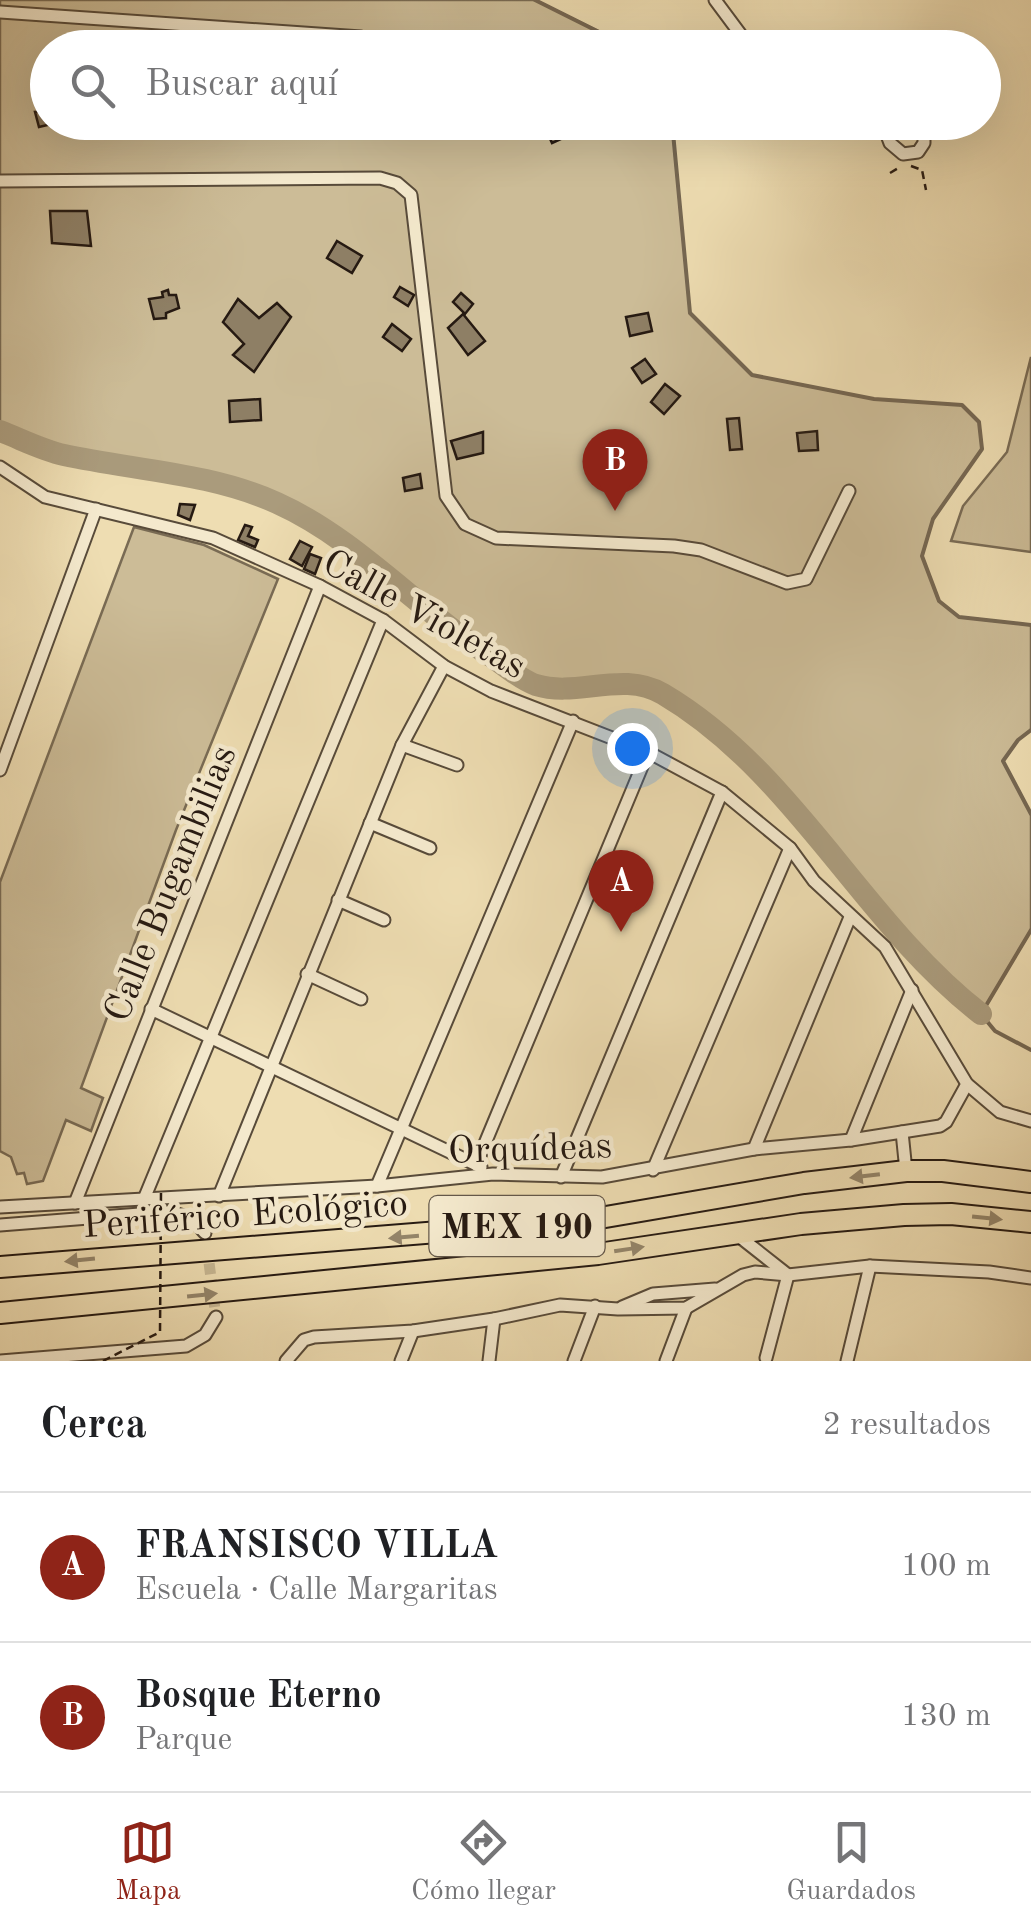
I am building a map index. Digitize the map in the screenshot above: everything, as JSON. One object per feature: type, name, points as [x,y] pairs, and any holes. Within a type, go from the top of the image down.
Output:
[{"type":"highway","name":"Periférico Ecológico","points":[[0,1267],[588,1220],[804,1183],[906,1171],[943,1171],[1031,1182]]},
{"type":"highway","name":"Periférico Ecológico","points":[[0,1312],[598,1254],[904,1214],[1031,1222]]},
{"type":"street","points":[[715,0],[737,30]]},
{"type":"street","points":[[0,12],[251,30]]},
{"type":"street","points":[[889,140],[903,154],[918,152],[924,140]]},
{"type":"street","points":[[0,181],[380,178],[396,183],[411,195],[446,496],[465,524],[496,538],[701,550],[787,584],[797,583],[806,579],[849,492]]},
{"type":"street","name":"Calle Violetas","points":[[0,468],[46,497],[213,538],[320,586],[384,620],[444,666],[491,690],[648,752],[722,792],[790,848],[814,881],[885,946],[967,1084],[1000,1112],[1031,1121]]},
{"type":"street","points":[[0,770],[96,509]]},
{"type":"street","name":"Calle Bugambilias","points":[[75,1202],[320,586]]},
{"type":"street","points":[[144,1200],[384,620]]},
{"type":"street","points":[[219,1196],[402,745],[444,666]]},
{"type":"street","points":[[377,1186],[573,721]]},
{"type":"street","points":[[402,745],[456,765]]},
{"type":"street","points":[[476,1164],[648,752]]},
{"type":"street","points":[[561,1178],[722,792]]},
{"type":"street","points":[[370,823],[430,848]]},
{"type":"street","points":[[653,1170],[790,848]]},
{"type":"street","points":[[338,900],[384,920]]},
{"type":"street","points":[[754,1149],[850,917]]},
{"type":"street","points":[[307,974],[361,999]]},
{"type":"street","points":[[851,1140],[912,990]]},
{"type":"street","points":[[151,1009],[493,1174]]},
{"type":"street","name":"Orquídeas","points":[[0,1207],[377,1186],[493,1174],[602,1178],[754,1149],[940,1126],[967,1084]]},
{"type":"street","points":[[902,1132],[906,1171]]},
{"type":"street","points":[[0,1225],[165,1212],[178,1213],[205,1232]]},
{"type":"street","points":[[736,1234],[788,1275]]},
{"type":"street","points":[[847,1361],[870,1266]]},
{"type":"street","points":[[286,1361],[304,1340],[314,1337],[413,1331],[560,1305],[618,1310],[686,1308],[755,1272],[788,1275],[870,1266],[1031,1278]]},
{"type":"street","points":[[766,1358],[788,1275]]},
{"type":"street","points":[[618,1310],[653,1294],[719,1289]]},
{"type":"street","points":[[574,1361],[595,1306]]},
{"type":"street","points":[[666,1361],[686,1308]]},
{"type":"street","points":[[0,1361],[186,1346],[205,1335],[216,1317]]},
{"type":"street","points":[[489,1361],[494,1319]]},
{"type":"street","points":[[402,1361],[413,1331]]},
{"type":"path","points":[[905,163],[922,170],[926,190]]},
{"type":"path","points":[[103,1361],[160,1332],[160,1191]]},
{"type":"shaded area","points":[[0,0],[535,0],[596,30],[30,30],[30,140],[674,140],[690,313],[752,375],[874,399],[962,405],[979,422],[982,449],[933,519],[922,556],[939,601],[959,617],[1031,625],[1031,730],[1003,761],[1031,814],[1031,930],[981,1014],[900,936],[752,764],[710,726],[663,694],[632,684],[568,689],[536,685],[465,638],[334,536],[277,503],[226,485],[64,455],[0,431]]},
{"type":"shaded area","points":[[1031,357],[1031,552],[951,541],[963,506],[1007,452]]},
{"type":"shaded area","points":[[134,527],[204,545],[278,579],[176,830],[81,1088],[103,1098],[91,1131],[66,1120],[43,1181],[27,1184],[24,1173],[17,1174],[11,1157],[0,1151],[0,882]]},
{"type":"building","points":[[50,211],[87,211],[91,246],[52,243]]},
{"type":"building","points":[[337,241],[362,256],[352,273],[327,258]]},
{"type":"building","points":[[400,287],[414,295],[408,306],[394,297]]},
{"type":"building","points":[[168,290],[169,295],[176,295],[179,308],[166,313],[166,318],[154,319],[149,299],[163,297],[162,292]]},
{"type":"building","points":[[461,293],[473,304],[465,314],[453,302]]},
{"type":"building","points":[[238,299],[259,318],[277,303],[291,317],[254,372],[233,355],[244,344],[223,322]]},
{"type":"building","points":[[648,313],[652,331],[630,336],[626,317]]},
{"type":"building","points":[[463,314],[485,341],[468,355],[448,328]]},
{"type":"building","points":[[392,324],[411,339],[402,351],[383,337]]},
{"type":"building","points":[[645,359],[656,374],[642,383],[632,368]]},
{"type":"building","points":[[665,384],[680,396],[664,414],[651,402]]},
{"type":"building","points":[[260,399],[261,420],[230,422],[229,401]]},
{"type":"building","points":[[739,418],[742,449],[730,450],[727,419]]},
{"type":"building","points":[[817,431],[818,450],[799,451],[797,433]]},
{"type":"building","points":[[483,432],[483,453],[457,459],[451,441]]},
{"type":"building","points":[[420,474],[422,488],[405,491],[403,478]]},
{"type":"building","points":[[180,504],[195,505],[190,520],[178,515]]},
{"type":"building","points":[[245,525],[252,527],[248,536],[258,540],[255,547],[238,540]]},
{"type":"building","points":[[300,541],[312,547],[302,566],[290,559]]},
{"type":"building","points":[[310,554],[321,558],[315,574],[304,569]]},
{"type":"waterway","points":[[535,0],[595,30]]},
{"type":"waterway","points":[[674,140],[690,313],[752,375],[874,399],[962,405],[979,422],[982,449],[933,519],[922,556],[939,601],[959,617],[1031,625]]},
{"type":"waterway","points":[[0,431],[64,455],[226,485],[277,503],[334,536],[465,638],[536,685],[568,689],[632,684],[663,694],[710,726],[752,764],[900,936],[981,1014]]},
{"type":"waterway","points":[[1031,730],[1003,761],[1031,814]]},
{"type":"waterway","points":[[1031,930],[981,1014],[995,1031],[1031,1050]]},
{"type":"tunnel","points":[[207,1247],[216,1317]]},
{"type":"place","name":"Bosque Eterno","points":[[615,511]]},
{"type":"place","name":"FRANSISCO VILLA","points":[[621,932]]}]
